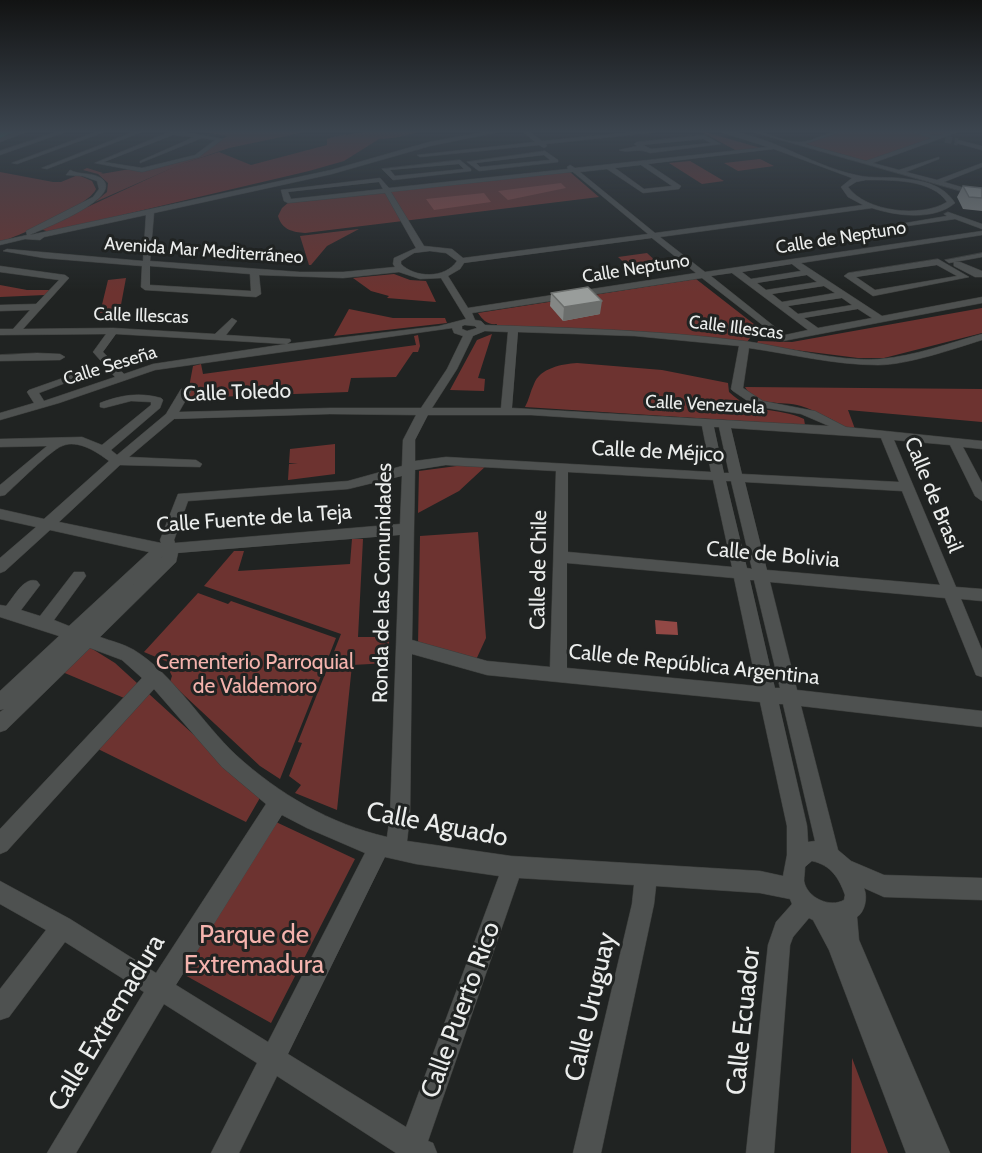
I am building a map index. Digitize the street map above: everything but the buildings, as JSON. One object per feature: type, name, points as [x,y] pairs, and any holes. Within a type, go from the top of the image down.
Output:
[{"type":"street","points":[[4,247],[92,201],[102,193],[101,184]]},
{"type":"street","points":[[25,237],[68,230],[272,184]]},
{"type":"street","points":[[343,184],[284,190],[288,201],[447,184]]},
{"type":"street","points":[[382,184],[421,249]]},
{"type":"street","points":[[590,184],[783,338],[982,300]]},
{"type":"street","points":[[633,184],[643,191],[679,187],[674,184]]},
{"type":"street","points":[[849,184],[844,187],[846,192],[873,206],[903,212],[940,210],[982,225]]},
{"type":"street","points":[[920,184],[942,184]]},
{"type":"street","points":[[935,184],[982,195]]},
{"type":"street","points":[[939,185],[951,202],[940,210]]},
{"type":"street","points":[[651,233],[863,202]]},
{"type":"street","points":[[460,258],[457,269],[443,275],[431,276],[412,275],[398,267],[397,261],[406,254],[421,249],[442,250],[460,258],[873,206]]},
{"type":"street","points":[[940,210],[982,225]]},
{"type":"street","points":[[150,211],[145,287],[256,294],[254,271]]},
{"type":"street","points":[[880,228],[956,217]]},
{"type":"street","points":[[4,247],[25,250],[42,243],[50,236],[68,230]]},
{"type":"street","name":"Calle de Neptuno","points":[[705,275],[982,233]]},
{"type":"street","name":"Avenida Mar Mediterráneo","points":[[35,237],[42,238],[44,251],[51,253],[254,271],[324,275],[398,267]]},
{"type":"street","points":[[957,237],[982,250]]},
{"type":"street","name":"Avenida Mar Mediterráneo","points":[[4,247],[146,262],[316,271],[398,267]]},
{"type":"street","points":[[863,252],[873,257]]},
{"type":"street","points":[[982,255],[949,260],[978,275],[982,274]]},
{"type":"street","points":[[794,262],[881,320]]},
{"type":"street","points":[[938,262],[965,277],[873,293],[848,276],[894,269],[938,262]]},
{"type":"street","points":[[884,263],[894,269]]},
{"type":"street","points":[[0,268],[65,279],[16,331]]},
{"type":"street","points":[[735,272],[816,332]]},
{"type":"street","points":[[750,282],[809,272]]},
{"type":"street","points":[[431,276],[453,311],[458,327],[469,334],[478,332],[477,325],[465,311],[443,275]]},
{"type":"street","name":"Calle Neptuno","points":[[465,311],[705,275]]},
{"type":"street","points":[[764,293],[825,283]]},
{"type":"street","points":[[922,285],[957,305]]},
{"type":"street","points":[[780,305],[842,294]]},
{"type":"street","points":[[796,317],[859,306]]},
{"type":"street","points":[[0,308],[40,307]]},
{"type":"street","points":[[219,336],[232,321]]},
{"type":"street","name":"Calle Illescas","points":[[458,327],[477,325],[513,329],[635,333],[744,344],[846,360],[880,362],[941,351],[982,337]]},
{"type":"street","name":"Calle Seseña","points":[[0,417],[153,367],[278,345],[303,345],[458,327]]},
{"type":"street","points":[[506,412],[513,329]]},
{"type":"street","points":[[113,330],[98,351],[121,377]]},
{"type":"street","name":"Calle Illescas","points":[[0,332],[113,330],[219,336],[278,345]]},
{"type":"street","name":"Ronda de las Comunidades","points":[[225,1153],[272,1060],[387,848],[400,816],[409,440],[424,411],[452,369],[469,334]]},
{"type":"street","points":[[744,344],[737,390],[748,400],[764,406],[800,410],[845,431]]},
{"type":"street","points":[[0,358],[60,357]]},
{"type":"street","points":[[41,405],[33,392],[84,374]]},
{"type":"street","points":[[171,416],[185,391]]},
{"type":"street","points":[[103,450],[156,406],[157,400],[147,397],[118,399],[104,405]]},
{"type":"street","points":[[800,410],[810,417],[812,429]]},
{"type":"street","name":"Calle Toledo","points":[[0,567],[117,461],[171,416],[330,411],[424,411]]},
{"type":"street","name":"Calle Venezuela","points":[[424,411],[506,412],[845,431],[982,445]]},
{"type":"street","points":[[707,423],[797,826],[803,887],[838,944],[920,1153]]},
{"type":"street","points":[[724,424],[790,697],[837,862],[854,888],[845,928],[848,940],[936,1153]]},
{"type":"street","name":"Calle de Brasil","points":[[886,435],[905,487],[982,670]]},
{"type":"street","points":[[0,492],[61,440]]},
{"type":"street","points":[[0,443],[82,441],[103,450],[117,461],[196,464]]},
{"type":"street","points":[[954,442],[982,496]]},
{"type":"street","name":"Calle de Méjico","points":[[170,549],[167,540],[183,497],[348,485],[394,474],[409,467],[446,461],[905,487]]},
{"type":"street","name":"Calle de Chile","points":[[558,674],[562,466]]},
{"type":"street","name":"Calle Fuente de la Teja","points":[[0,513],[155,548],[170,549],[189,545],[407,529]]},
{"type":"street","points":[[0,702],[171,558],[170,549]]},
{"type":"street","name":"Calle de Bolivia","points":[[560,557],[982,596]]},
{"type":"street","points":[[43,623],[79,576]]},
{"type":"street","points":[[4,612],[32,585]]},
{"type":"street","name":"Calle Aguado","points":[[4,612],[43,623],[128,655],[153,677],[229,760],[279,802],[319,823],[387,848],[511,867],[646,874],[803,887]]},
{"type":"street","points":[[0,724],[79,637]]},
{"type":"street","name":"Calle de República Argentina","points":[[405,645],[487,668],[790,697],[982,719]]},
{"type":"street","points":[[0,844],[153,677]]},
{"type":"street","name":"Calle Extremadura","points":[[61,1153],[160,988],[279,802]]},
{"type":"street","points":[[803,887],[812,851],[884,886],[979,893]]},
{"type":"street","name":"Calle Puerto Rico","points":[[415,1151],[508,882],[511,867]]},
{"type":"street","name":"Calle Uruguay","points":[[587,1153],[643,904],[646,874]]},
{"type":"street","points":[[803,887],[831,916],[884,886]]},
{"type":"street","name":"Calle Ecuador","points":[[760,1153],[779,945],[803,887]]},
{"type":"street","points":[[0,892],[62,927],[160,988],[415,1151]]},
{"type":"street","points":[[0,1008],[62,927]]},
{"type":"green space","points":[[0,184],[93,184],[96,189],[81,203],[37,227],[0,242]]},
{"type":"green space","points":[[108,184],[136,184],[95,202],[107,192]]},
{"type":"green space","points":[[459,184],[584,184],[599,197],[305,233],[292,231],[280,221],[278,216],[289,202]]},
{"type":"green space","points":[[359,229],[327,246],[309,265],[300,236]]},
{"type":"green space","points":[[647,253],[661,266],[632,270],[618,257]]},
{"type":"green space","points":[[394,274],[410,280],[426,281],[436,302],[387,298],[389,296],[371,291],[353,278]]},
{"type":"green space","points":[[126,278],[120,310],[100,313],[108,280]]},
{"type":"green space","points":[[696,279],[768,335],[753,334],[747,342],[635,331],[496,327],[497,324],[486,322],[478,313]]},
{"type":"green space","points":[[0,285],[27,290],[50,290],[45,295],[0,297]]},
{"type":"green space","points":[[982,308],[982,333],[884,358],[858,358],[756,345],[758,341],[792,342]]},
{"type":"green space","points":[[349,309],[393,318],[445,318],[447,323],[334,336]]},
{"type":"green space","points":[[492,334],[478,378],[485,379],[484,391],[450,390],[477,340]]},
{"type":"green space","points":[[418,335],[420,346],[418,352],[413,352],[396,377],[351,378],[348,392],[187,398],[193,366],[201,364],[203,374],[416,345],[414,336]]},
{"type":"green space","points":[[577,363],[662,370],[728,383],[729,392],[747,405],[794,415],[804,419],[805,425],[525,407],[534,384],[541,374],[558,366]]},
{"type":"green space","points":[[745,387],[982,389],[982,422],[848,410],[855,429],[848,428],[801,406],[762,401],[750,394]]},
{"type":"green space","points":[[335,444],[335,474],[288,480],[289,464],[298,463],[289,463],[290,449]]},
{"type":"green space","points":[[472,464],[487,465],[459,491],[418,513],[419,471]]},
{"type":"green space","points":[[478,532],[486,638],[475,662],[418,646],[420,536]]},
{"type":"green space","points":[[352,539],[363,539],[358,637],[389,637],[389,663],[352,665],[337,810],[295,793],[301,785],[289,776],[302,743],[298,742],[341,634],[204,586],[234,551],[244,551],[238,571],[350,564]]},
{"type":"green space","name":"Cementerio Parroquial de Valdemoro","points":[[198,593],[228,604],[231,601],[336,638],[280,779],[260,766],[170,682],[172,676],[170,672],[175,665],[144,652]]},
{"type":"green space","points":[[86,645],[115,663],[261,796],[246,822],[94,747],[136,703],[60,671]]},
{"type":"green space","name":"Parque de Extremadura","points":[[276,822],[355,859],[271,1023],[183,974]]},
{"type":"green space","points":[[852,1058],[888,1153],[851,1153]]},
{"type":"shaded area","points":[[137,184],[255,184],[50,232],[40,229]]},
{"type":"shaded area","points":[[555,184],[562,184],[566,188],[508,200],[498,191]]},
{"type":"shaded area","points":[[484,193],[491,202],[434,210],[426,199]]},
{"type":"shaded area","points":[[655,620],[677,622],[678,635],[656,634]]}]
